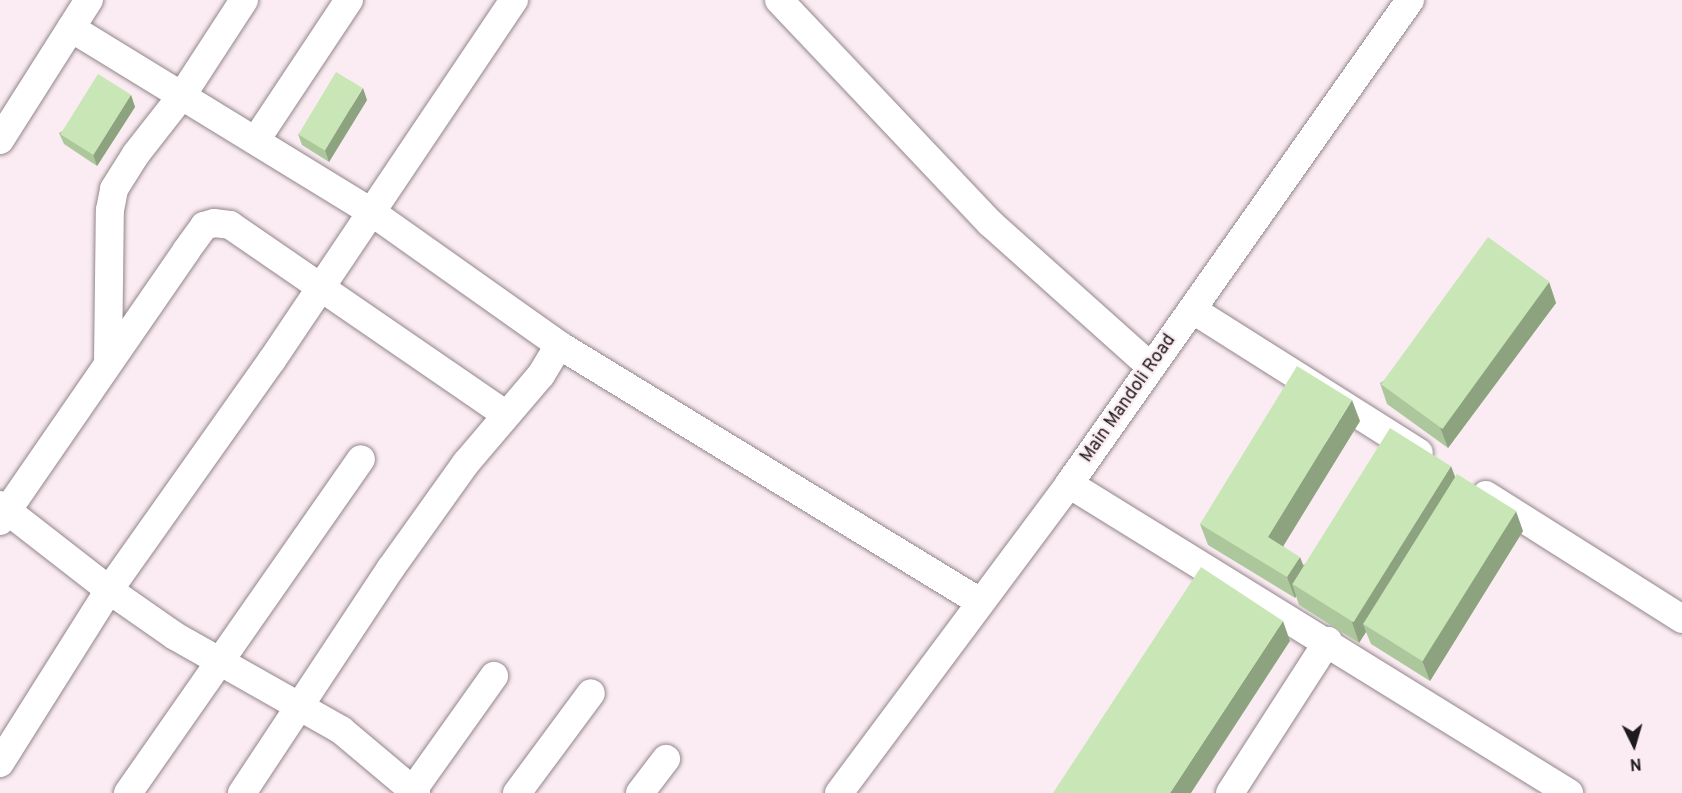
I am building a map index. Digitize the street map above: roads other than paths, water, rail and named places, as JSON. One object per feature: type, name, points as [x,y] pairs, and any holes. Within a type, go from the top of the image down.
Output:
[{"type":"street","points":[[0,140],[88,0]]},
{"type":"street","points":[[108,363],[110,210],[114,189],[136,154],[183,94],[244,0]]},
{"type":"street","points":[[256,140],[350,0]]},
{"type":"street","points":[[0,763],[109,590],[320,287],[514,0]]},
{"type":"street","points":[[779,0],[990,224],[1150,366]]},
{"type":"street","name":"Main Mandoli Road","points":[[839,793],[1069,484],[1410,0]]},
{"type":"street","points":[[70,28],[183,94],[370,211],[560,345],[980,602]]},
{"type":"street","points":[[494,676],[415,792],[341,730],[218,660],[109,590],[2,512],[198,235],[214,223],[230,225],[506,415]]},
{"type":"street","points":[[1193,310],[1682,619]]},
{"type":"street","points":[[242,793],[298,706],[459,472],[541,375],[560,345]]},
{"type":"street","points":[[128,793],[218,660],[361,459]]},
{"type":"street","points":[[1069,484],[1328,641],[1569,793]]},
{"type":"street","points":[[1230,793],[1328,641]]},
{"type":"street","points":[[517,793],[591,693]]},
{"type":"street","points":[[640,793],[666,759]]}]
